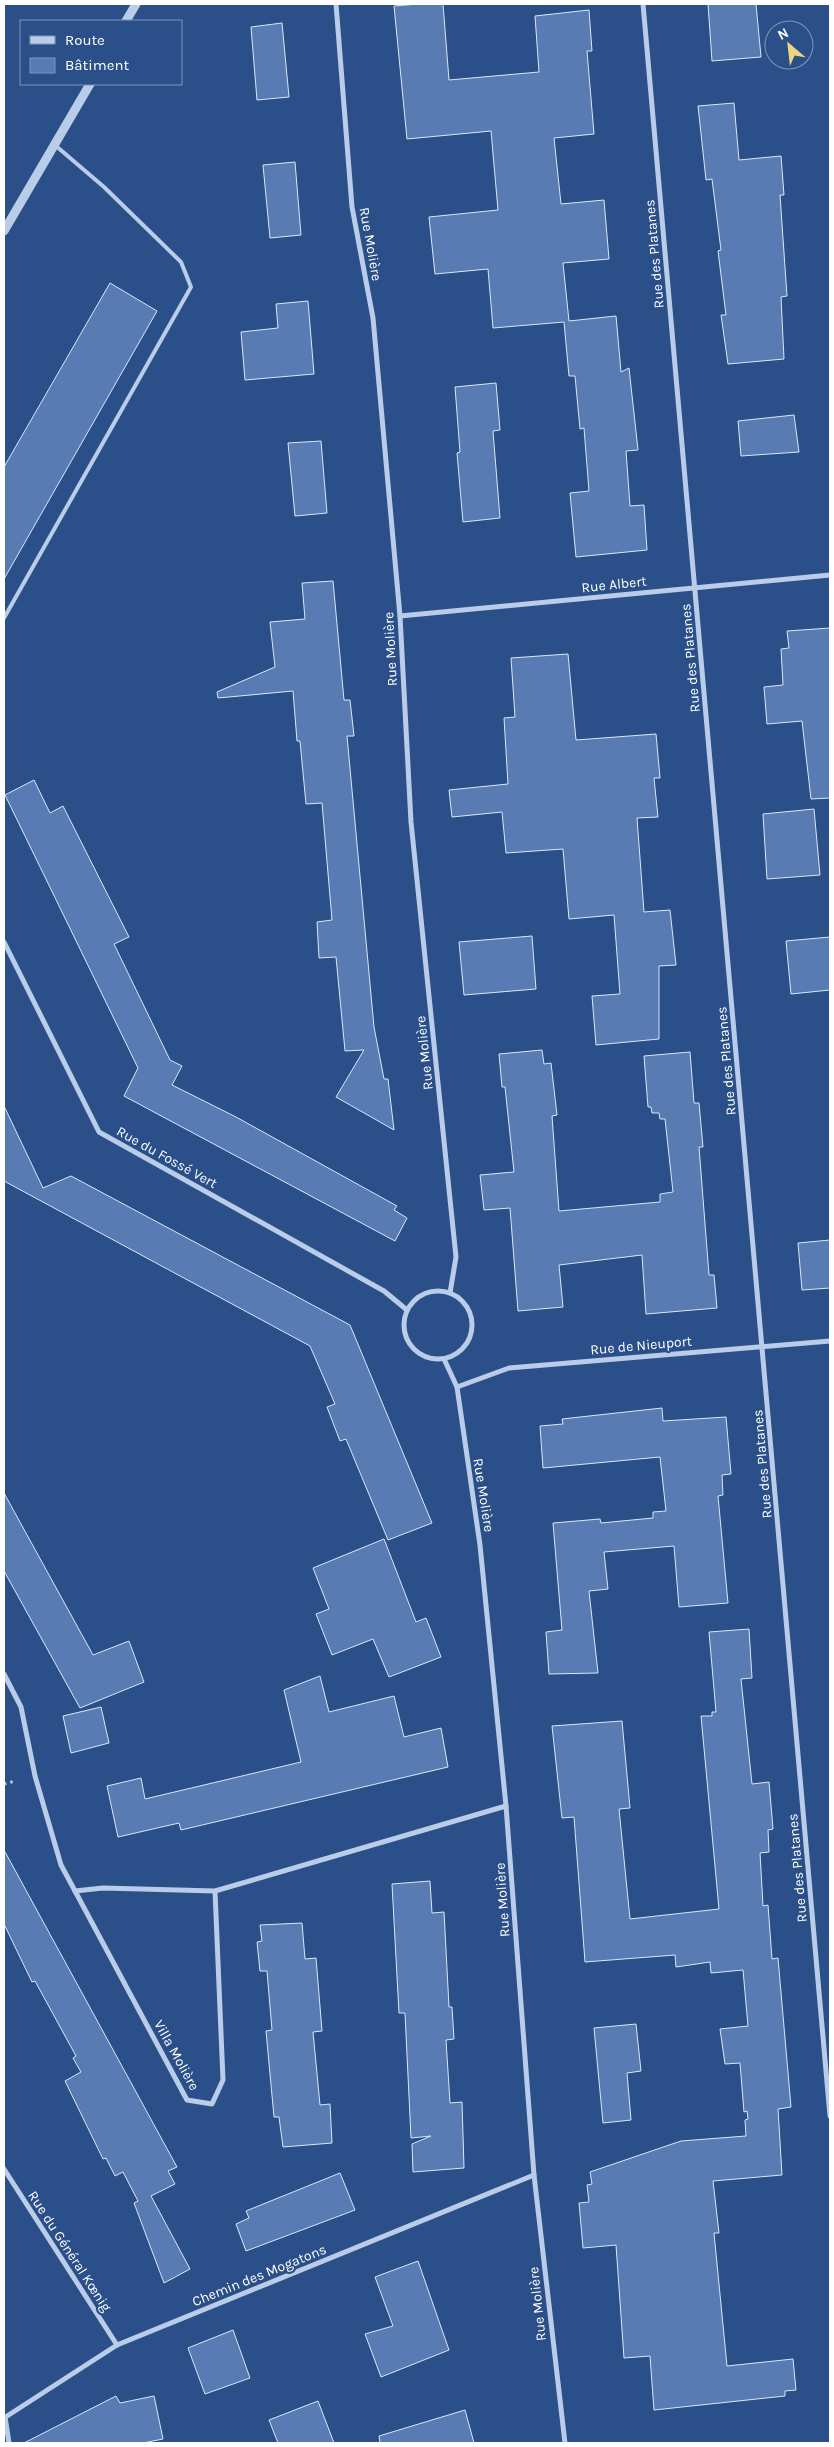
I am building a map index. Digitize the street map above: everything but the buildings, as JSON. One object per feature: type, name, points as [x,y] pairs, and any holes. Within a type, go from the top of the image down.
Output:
[{"type":"street","points":[[127,20],[136,4]]},
{"type":"street","name":"Rue Molière","points":[[336,4],[352,207],[373,318],[400,616],[411,822],[456,1257],[450,1293]]},
{"type":"street","name":"Rue des Platanes","points":[[643,4],[830,2116]]},
{"type":"street","points":[[4,231],[89,85]]},
{"type":"street","name":"Rue Albert","points":[[400,616],[830,575]]},
{"type":"street","name":"Rue du Fossé Vert","points":[[4,942],[99,1132],[384,1291],[407,1310]]},
{"type":"street","points":[[430,1292],[450,1293],[459,1298],[467,1307],[471,1317],[472,1328],[469,1339],[455,1355],[444,1359],[423,1356],[410,1346],[404,1331],[407,1310],[413,1302],[430,1292]]},
{"type":"street","name":"Rue de Nieuport","points":[[457,1387],[509,1368],[830,1341]]},
{"type":"street","name":"Rue Molière","points":[[444,1359],[457,1387],[480,1545],[506,1806],[534,2175],[565,2443]]},
{"type":"street","name":"Villa Molière","points":[[4,1674],[21,1707],[35,1776],[61,1865],[187,2100],[212,2104],[223,2080],[215,1891]]},
{"type":"street","points":[[75,1891],[103,1888],[215,1891],[506,1806]]},
{"type":"street","name":"Rue du Général Kœnig","points":[[4,2169],[117,2345]]},
{"type":"street","name":"Chemin des Mogatons","points":[[4,2417],[117,2345],[534,2175]]},
{"type":"street","points":[[4,2417],[9,2443]]},
{"type":"lane","points":[[4,618],[191,287],[181,262],[104,187],[54,145]]}]
